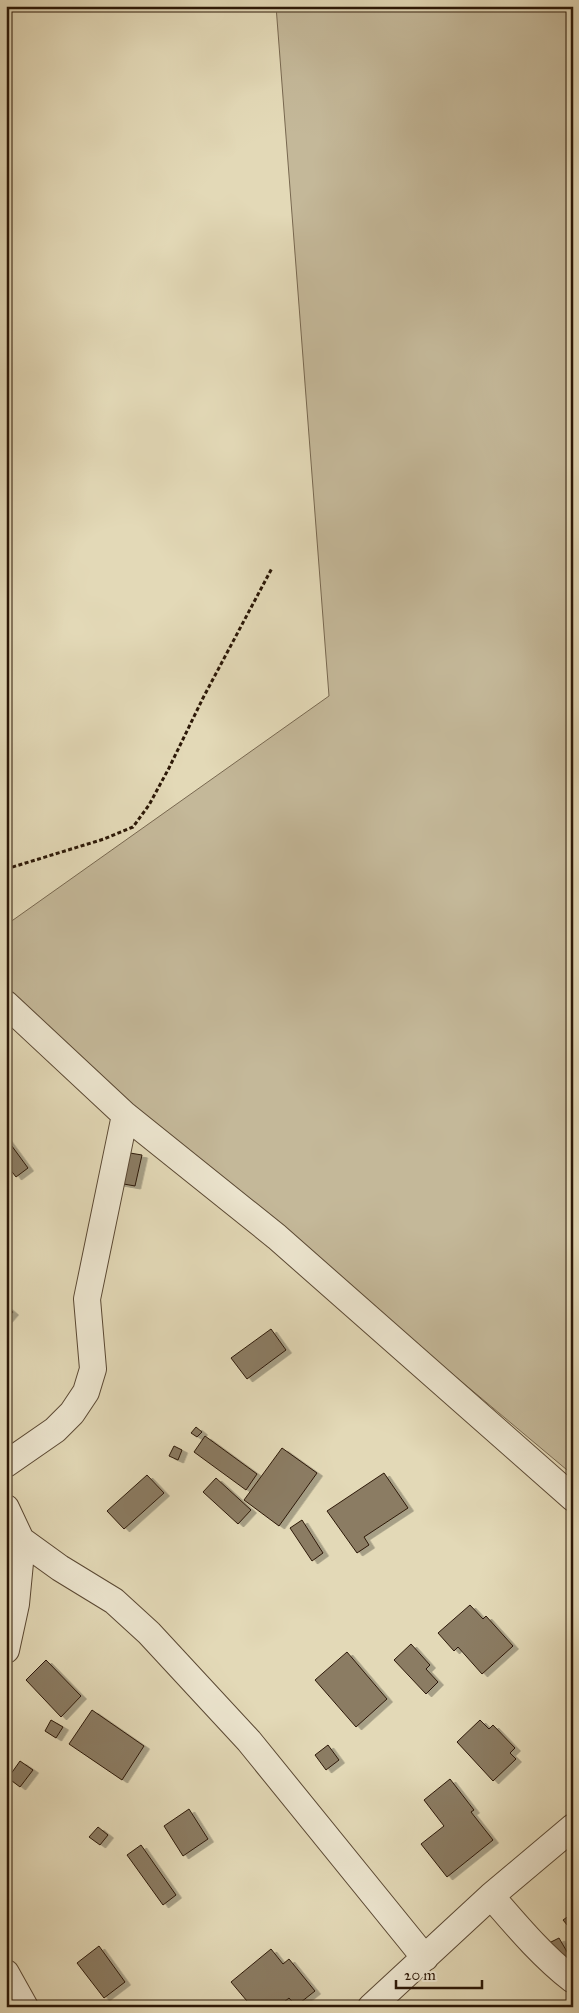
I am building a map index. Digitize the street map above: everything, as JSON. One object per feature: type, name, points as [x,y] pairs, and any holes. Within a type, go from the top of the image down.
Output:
[{"type":"street","points":[[6,1004],[125,1115],[277,1237],[573,1498]]},
{"type":"street","points":[[6,1464],[55,1430],[72,1413],[86,1392],[93,1369],[87,1299],[125,1115]]},
{"type":"street","points":[[6,1508],[14,1535],[16,1604],[6,1650]]},
{"type":"street","points":[[14,1535],[114,1601],[149,1633],[249,1741],[425,1958]]},
{"type":"street","points":[[384,2002],[425,1958],[491,1896],[573,1827]]},
{"type":"street","points":[[491,1896],[530,1941],[560,1971],[573,1980]]},
{"type":"street","points":[[6,1973],[26,2007]]},
{"type":"path","points":[[6,869],[104,840],[133,827],[149,805],[169,768],[203,698],[272,568]]},
{"type":"shaded area","points":[[276,6],[573,6],[573,1475],[6,1000],[6,925],[329,696]]},
{"type":"building","points":[[6,1138],[28,1168],[16,1177],[6,1164]]},
{"type":"building","points":[[124,1152],[142,1155],[135,1186],[118,1183]]},
{"type":"building","points":[[6,1306],[13,1312],[6,1320]]},
{"type":"building","points":[[271,1329],[286,1350],[247,1379],[231,1358]]},
{"type":"building","points":[[196,1427],[202,1432],[197,1437],[191,1433]]},
{"type":"building","points":[[205,1436],[257,1474],[246,1490],[194,1452]]},
{"type":"building","points":[[174,1446],[182,1450],[178,1460],[169,1456]]},
{"type":"building","points":[[282,1448],[317,1473],[279,1526],[244,1500]]},
{"type":"building","points":[[384,1473],[408,1508],[364,1537],[369,1545],[357,1553],[327,1511]]},
{"type":"building","points":[[147,1475],[164,1493],[124,1529],[107,1511]]},
{"type":"building","points":[[216,1478],[251,1510],[238,1524],[203,1492]]},
{"type":"building","points":[[302,1520],[323,1553],[312,1561],[290,1528]]},
{"type":"building","points":[[470,1605],[483,1619],[486,1616],[513,1646],[482,1674],[458,1647],[454,1651],[438,1633]]},
{"type":"building","points":[[411,1644],[430,1665],[426,1669],[438,1682],[426,1694],[394,1660]]},
{"type":"building","points":[[347,1652],[387,1699],[356,1727],[315,1680]]},
{"type":"building","points":[[46,1660],[81,1696],[61,1717],[26,1680]]},
{"type":"building","points":[[92,1710],[144,1746],[122,1780],[69,1744]]},
{"type":"building","points":[[51,1720],[63,1727],[56,1738],[45,1731]]},
{"type":"building","points":[[480,1720],[489,1729],[493,1725],[515,1748],[510,1753],[516,1759],[493,1781],[457,1742]]},
{"type":"building","points":[[328,1745],[339,1760],[326,1770],[315,1755]]},
{"type":"building","points":[[20,1761],[33,1770],[20,1787],[8,1778]]},
{"type":"building","points":[[450,1779],[474,1810],[471,1812],[493,1840],[447,1877],[421,1844],[444,1826],[424,1800]]},
{"type":"building","points":[[189,1809],[208,1839],[183,1856],[164,1826]]},
{"type":"building","points":[[98,1827],[108,1835],[100,1845],[89,1837]]},
{"type":"building","points":[[141,1845],[176,1895],[163,1905],[127,1855]]},
{"type":"building","points":[[573,1913],[573,1932],[563,1920]]},
{"type":"building","points":[[559,1938],[573,1962],[573,1965],[549,1943]]},
{"type":"building","points":[[99,1946],[125,1982],[104,1998],[77,1963]]},
{"type":"building","points":[[271,1949],[283,1964],[289,1959],[315,1991],[296,2006],[289,1998],[278,2007],[252,2007],[231,1982]]}]
